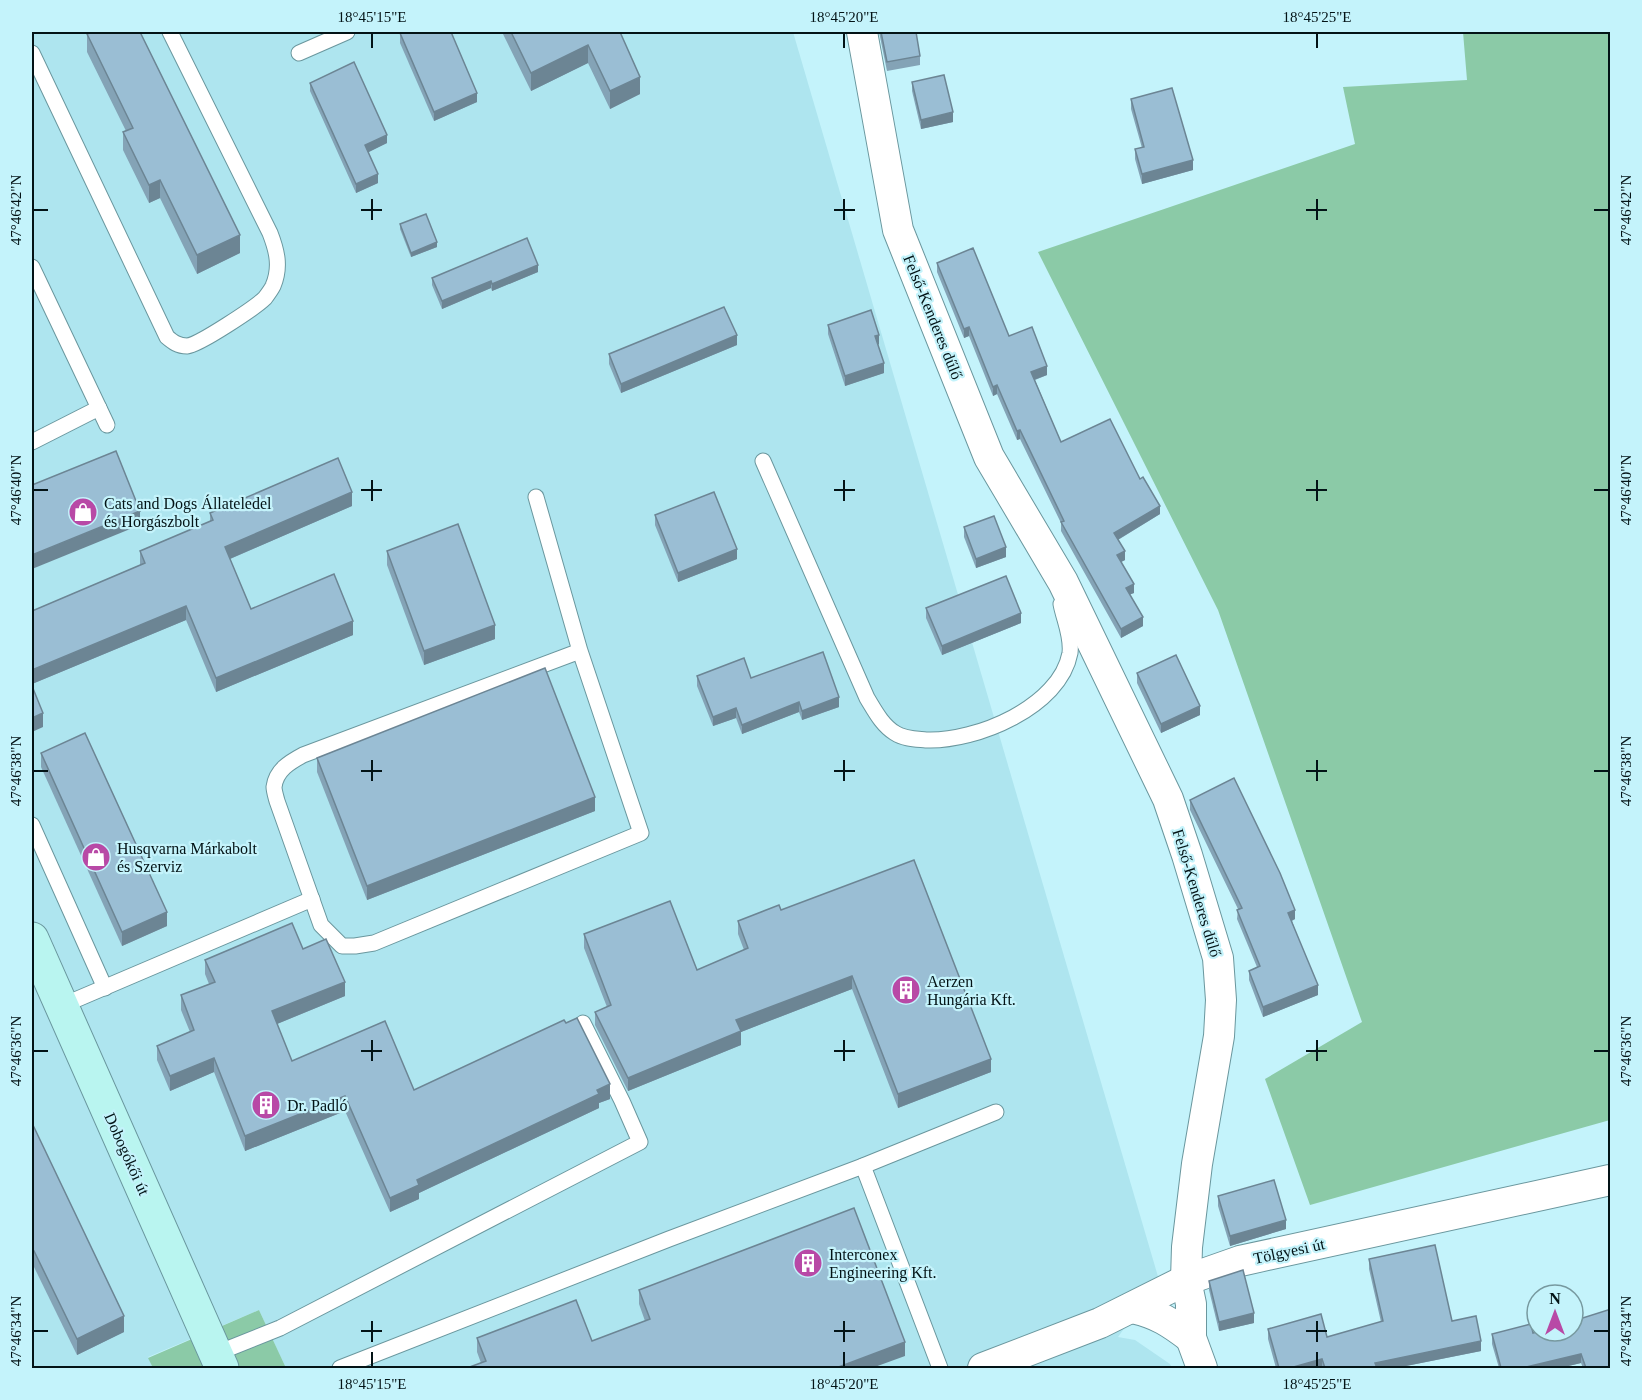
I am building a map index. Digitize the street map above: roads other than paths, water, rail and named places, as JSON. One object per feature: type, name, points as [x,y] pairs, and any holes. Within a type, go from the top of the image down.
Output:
[{"type":"main road","name":"Dobogókői út","points":[[32,939],[218,1361]]},
{"type":"street","name":"Felső-Kenderes dűlő","points":[[862,32],[898,230],[989,457],[1063,582],[1168,799],[1218,958],[1221,1000],[1219,1036],[1197,1164],[1187,1247],[1186,1280],[1191,1304],[1191,1338],[1202,1368]]},
{"type":"street","name":"Tölgyesi út","points":[[983,1368],[1100,1323],[1186,1280],[1240,1261],[1611,1180]]},
{"type":"street","points":[[1132,1308],[1151,1312],[1167,1320],[1191,1338]]},
{"type":"lane","points":[[32,53],[167,337],[179,345],[194,345],[264,299],[272,289],[278,264],[276,248],[270,233],[170,32]]},
{"type":"lane","points":[[299,54],[347,32]]},
{"type":"lane","points":[[32,267],[107,425]]},
{"type":"lane","points":[[32,441],[99,408]]},
{"type":"lane","points":[[763,461],[867,698],[882,723],[897,734],[914,739],[936,740],[962,737],[988,730],[1010,720],[1053,687],[1065,670],[1070,652],[1069,633],[1061,605],[1063,582]]},
{"type":"lane","points":[[536,497],[580,651],[641,833],[374,943],[342,946],[321,925],[277,801],[274,787],[286,764],[303,754],[580,651]]},
{"type":"lane","points":[[32,825],[105,988]]},
{"type":"lane","points":[[61,1006],[312,899]]},
{"type":"lane","points":[[218,1361],[640,1142],[583,1023]]},
{"type":"lane","points":[[340,1368],[863,1166],[996,1112]]},
{"type":"lane","points":[[863,1166],[940,1368]]},
{"type":"place","name":"Cats and Dogs Állateledel és Horgászbolt","points":[[83,512]]},
{"type":"place","name":"Husqvarna Márkabolt és Szerviz","points":[[96,857]]},
{"type":"place","name":"Aerzen Hungária Kft.","points":[[906,990]]},
{"type":"place","name":"Dr. Padló","points":[[266,1105]]},
{"type":"place","name":"Interconex Engineering Kft.","points":[[808,1263]]}]
